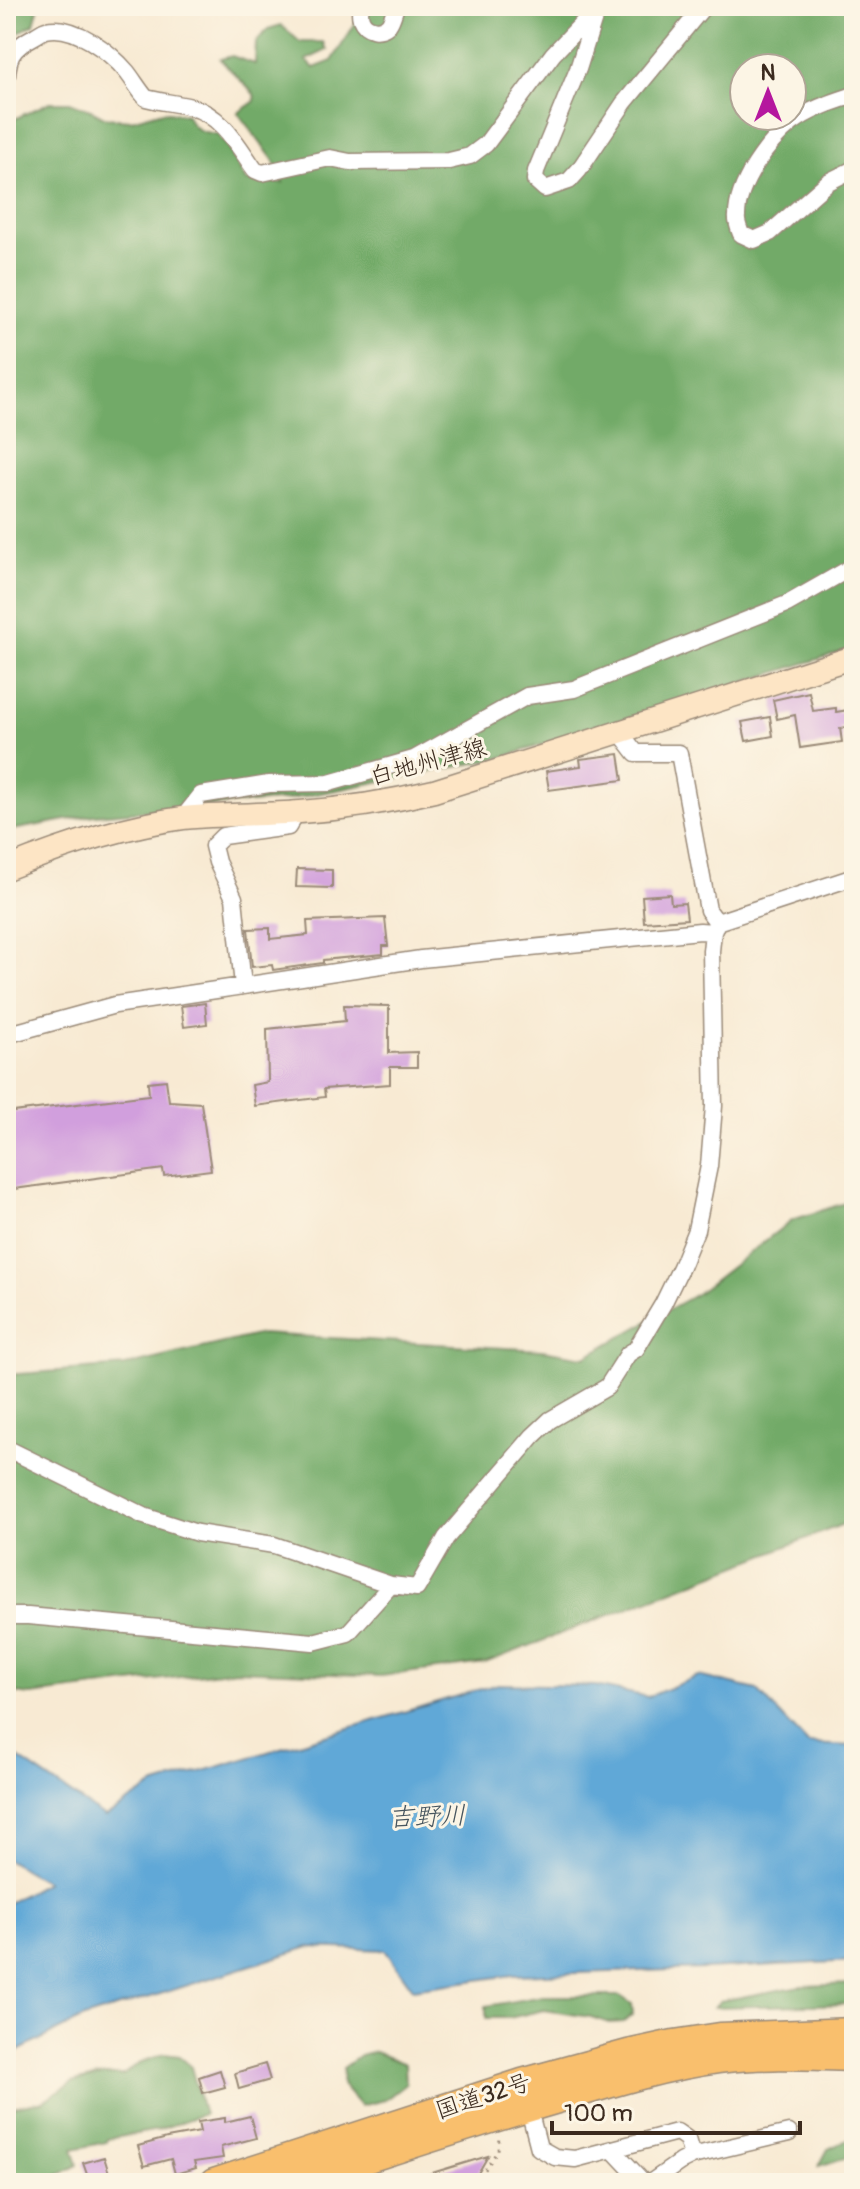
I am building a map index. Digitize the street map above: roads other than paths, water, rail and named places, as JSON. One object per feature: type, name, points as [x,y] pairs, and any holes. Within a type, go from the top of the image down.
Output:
[{"type":"highway","name":"国道32号","points":[[298,2182],[342,2175],[628,2054],[720,2037],[854,2032]]},
{"type":"highway","name":"国道32号","points":[[214,2183],[525,2095],[681,2064],[738,2058],[854,2057]]},
{"type":"main road","name":"白地州津線","points":[[6,869],[101,836],[182,819],[296,813],[374,804],[434,791],[854,657]]},
{"type":"street","points":[[361,6],[360,18],[374,30],[389,24],[396,6]]},
{"type":"street","points":[[598,7],[578,69],[536,171],[535,180],[545,189],[569,181],[579,170],[624,103],[704,6]]},
{"type":"street","points":[[6,86],[10,53],[24,41],[46,30],[68,32],[80,35],[104,51],[126,70],[146,98],[194,107],[211,116],[228,132],[255,170],[262,173],[330,158],[350,162],[449,161],[470,156],[486,144],[553,54],[598,7]]},
{"type":"street","points":[[854,95],[826,104],[794,121],[770,143],[747,179],[738,205],[736,220],[741,234],[754,240],[770,233],[828,182],[854,169]]},
{"type":"street","points":[[182,819],[201,795],[269,784],[329,783],[414,759],[527,696],[588,684],[787,604],[854,566]]},
{"type":"street","points":[[6,1448],[144,1516],[197,1533],[274,1545],[391,1585],[417,1588],[446,1538],[533,1436],[550,1420],[607,1387],[628,1354],[636,1349],[663,1304],[696,1230],[709,1166],[714,1106],[711,951],[715,927],[708,910],[679,753],[636,753],[619,731]]},
{"type":"street","points":[[243,986],[234,898],[213,846],[223,836],[288,827],[296,813]]},
{"type":"street","points":[[6,1035],[115,1005],[421,959],[700,931],[854,877]]},
{"type":"street","points":[[6,1616],[313,1642],[348,1633],[391,1585]]},
{"type":"street","points":[[525,2095],[539,2148],[555,2157],[575,2159],[677,2132],[687,2139],[692,2156]]},
{"type":"street","points":[[612,2149],[647,2183],[692,2156],[789,2133]]},
{"type":"water","name":"吉野川","points":[[698,1676],[757,1690],[808,1744],[854,1746],[854,1961],[513,1975],[413,1989],[385,1950],[309,1947],[81,2019],[6,2057],[6,1904],[46,1882],[6,1859],[6,1750],[105,1817],[153,1786],[498,1684],[596,1686],[648,1697]]}]
